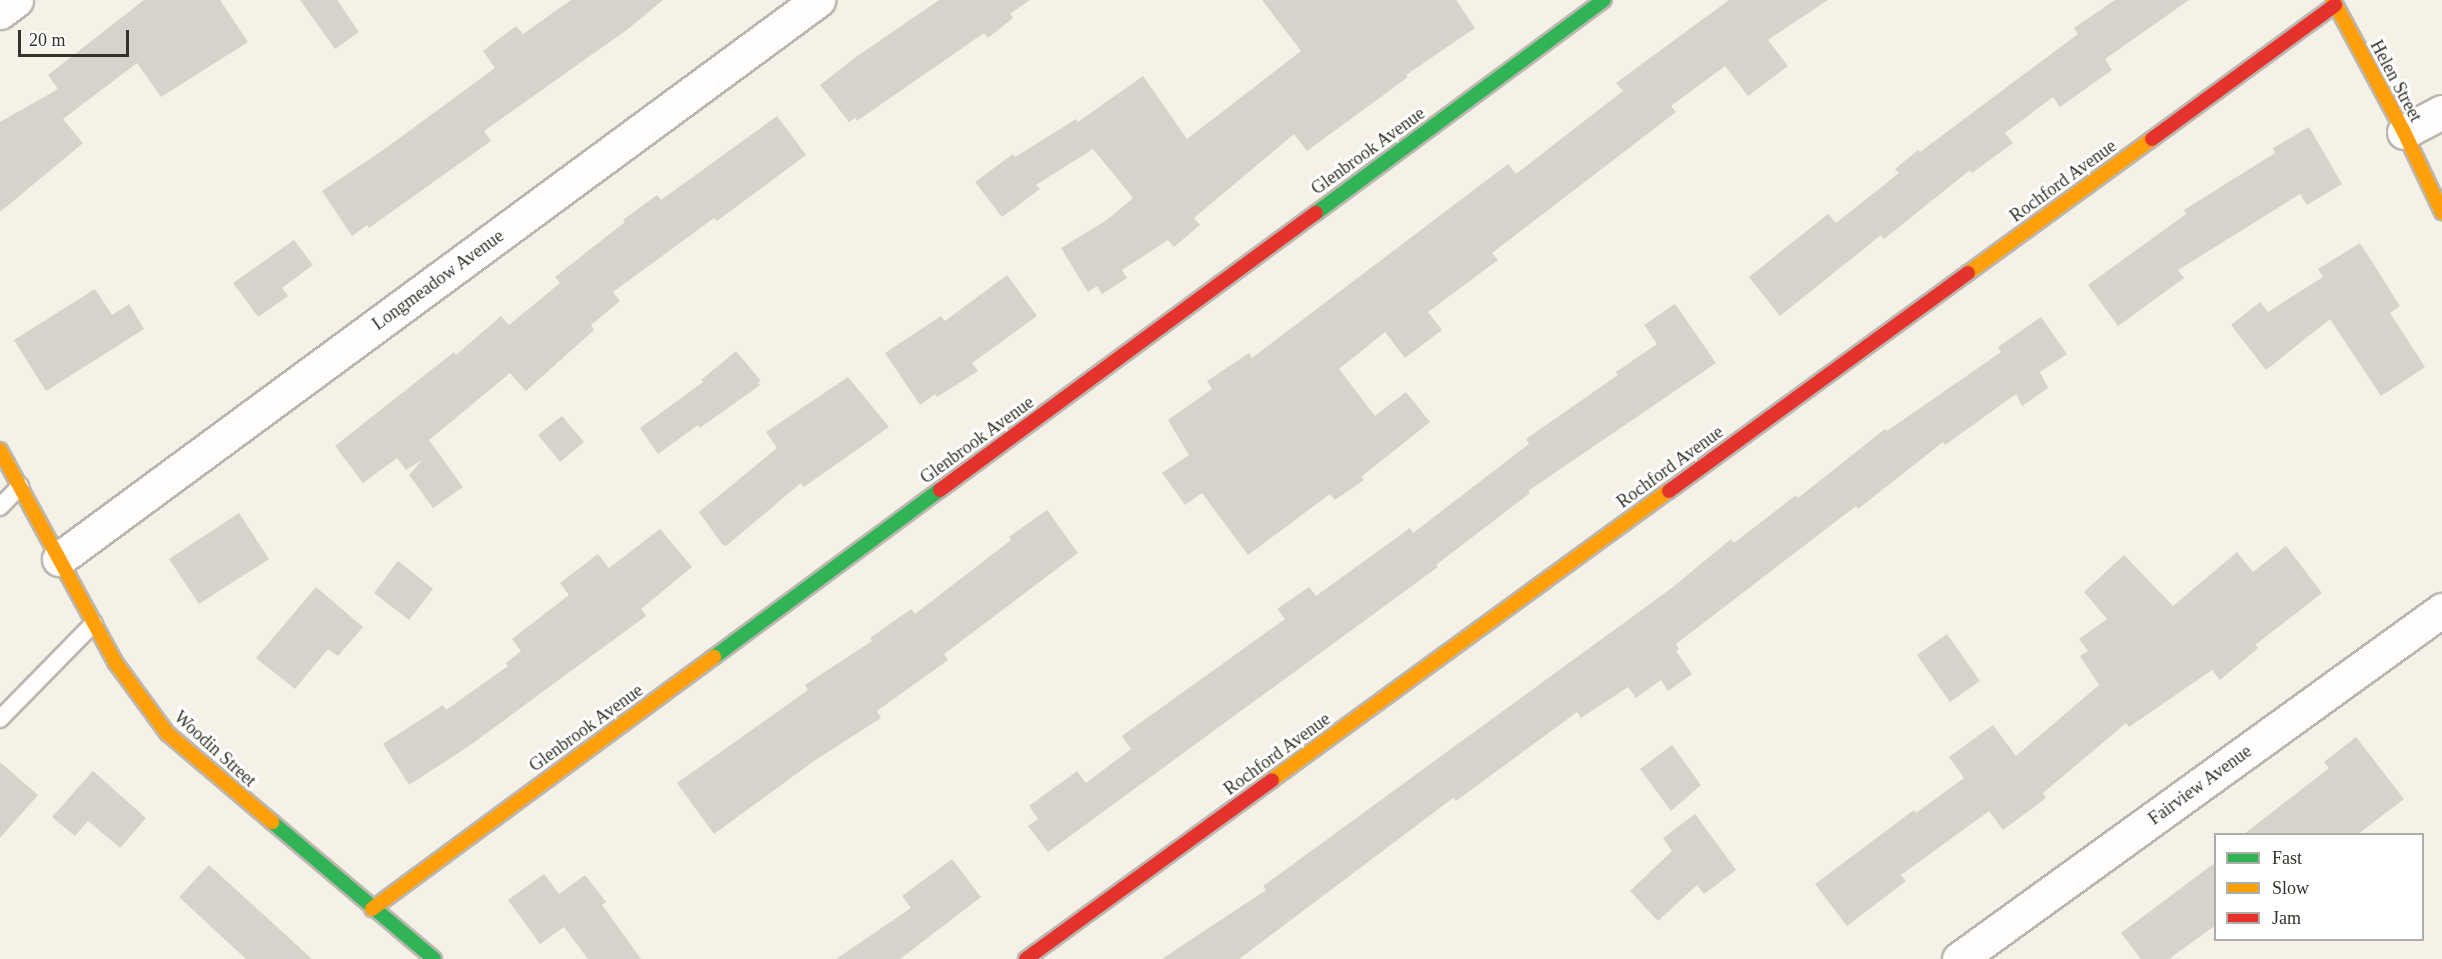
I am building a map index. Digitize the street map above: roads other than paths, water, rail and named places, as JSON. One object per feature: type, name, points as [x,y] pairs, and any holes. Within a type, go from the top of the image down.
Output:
[{"type":"street","points":[[0,12],[16,0]]},
{"type":"street","name":"Longmeadow Avenue","points":[[58,559],[818,0]]},
{"type":"street","name":"Glenbrook Avenue","points":[[372,909],[1604,0]]},
{"type":"street","name":"Helen Street","points":[[2334,2],[2404,132],[2442,212]]},
{"type":"street","name":"Rochford Avenue","points":[[1026,959],[2334,2]]},
{"type":"street","points":[[2404,132],[2442,112]]},
{"type":"street","name":"Woodin Street","points":[[0,450],[115,662],[166,733],[434,959]]},
{"type":"street","name":"Fairview Avenue","points":[[1959,959],[2442,610]]},
{"type":"lane","points":[[0,507],[20,486]]},
{"type":"lane","points":[[0,719],[94,623]]}]
